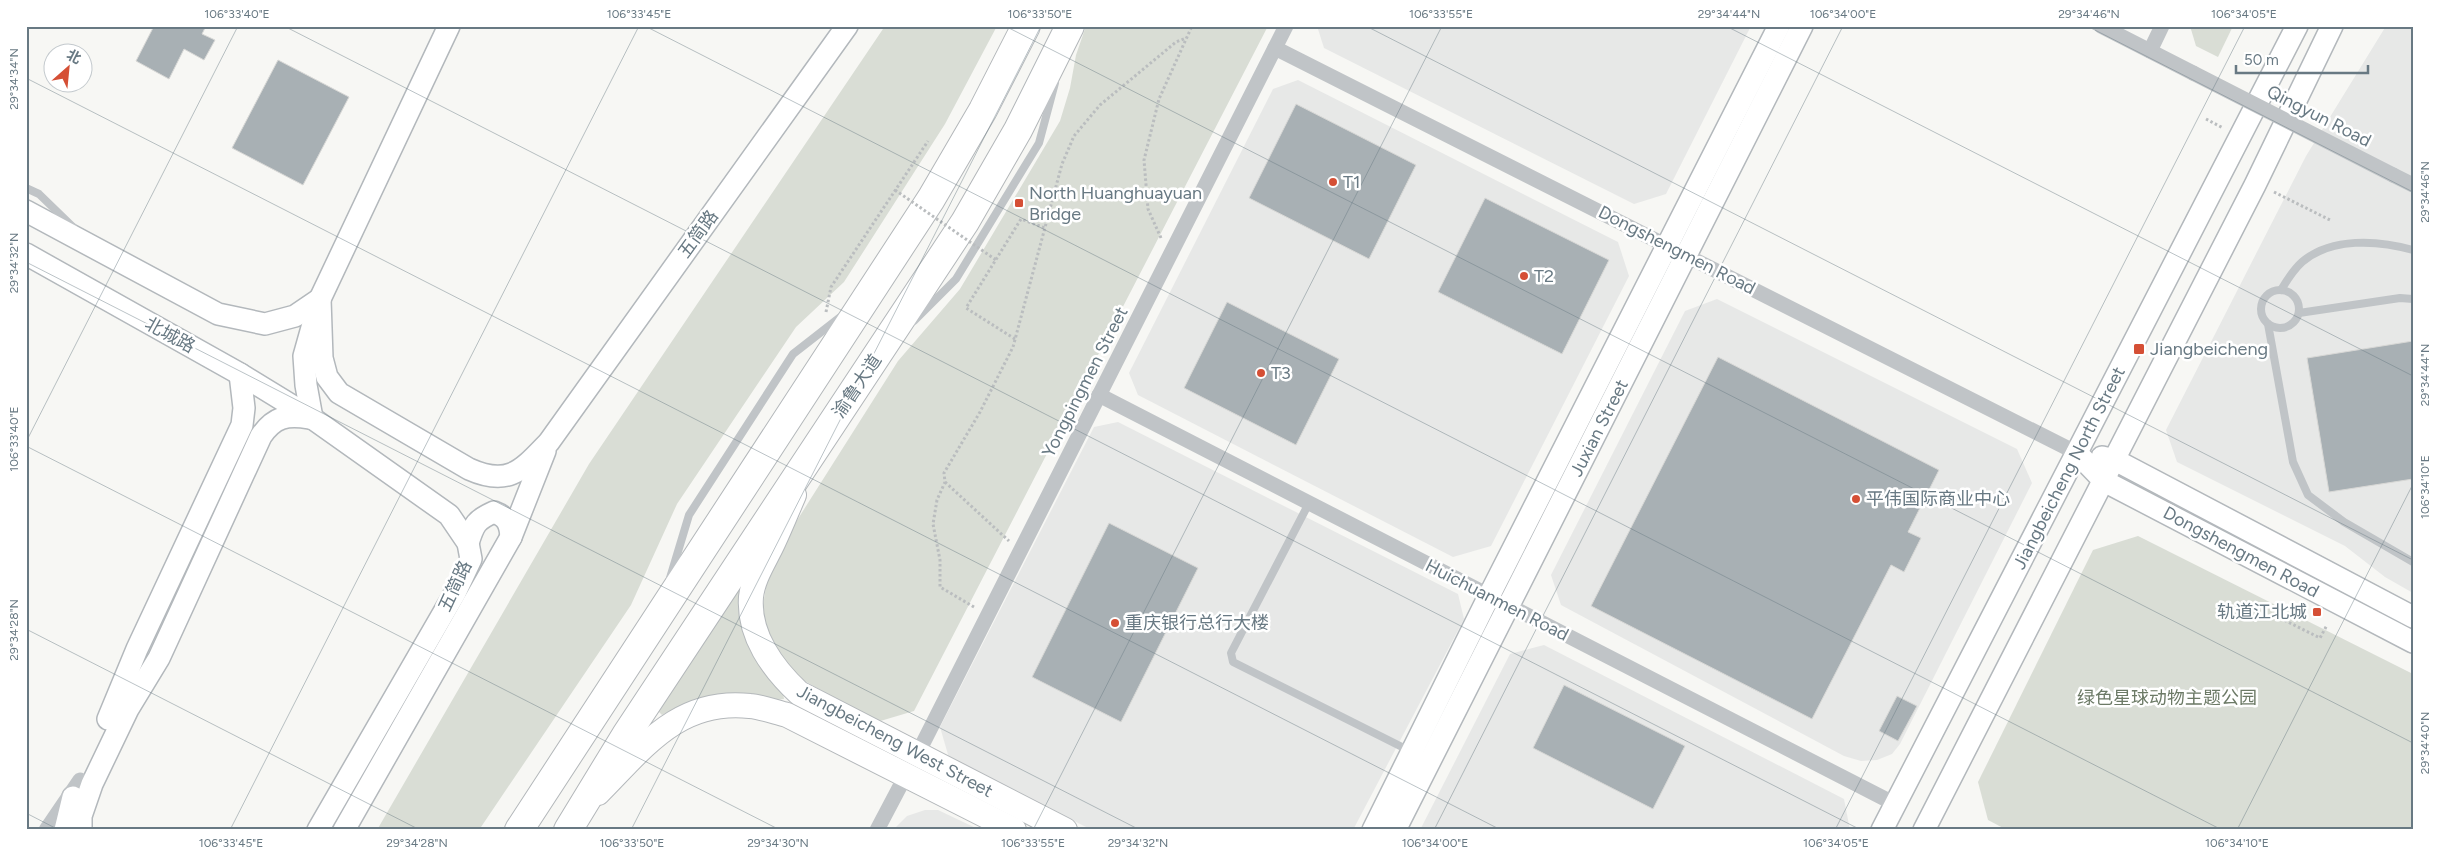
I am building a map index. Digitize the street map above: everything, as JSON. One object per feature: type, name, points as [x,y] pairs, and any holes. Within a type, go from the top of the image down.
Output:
[{"type":"highway","points":[[519,830],[931,199],[983,110],[1026,26]]},
{"type":"highway","name":"渝鲁大道","points":[[574,820],[635,741],[810,456],[965,222],[1018,130],[1070,26]]},
{"type":"main road","name":"五简路","points":[[318,830],[455,593],[471,559],[468,543],[449,515],[312,418],[306,385],[304,356],[320,299],[449,26]]},
{"type":"main road","name":"五简路","points":[[320,299],[322,358],[327,377],[339,393],[468,469],[484,475],[510,476],[524,468],[549,442],[847,26]]},
{"type":"main road","name":"Juxian Street","points":[[1395,830],[1509,605],[1678,250],[1779,26]]},
{"type":"main road","name":"Juxian Street","points":[[1373,830],[1489,596],[1802,26]]},
{"type":"main road","name":"Jiangbeicheng North Street","points":[[1882,830],[2297,26]]},
{"type":"main road","name":"Jiangbeicheng North Street","points":[[1932,827],[2104,481],[2265,188],[2332,26]]},
{"type":"main road","points":[[2265,188],[2348,26]]},
{"type":"main road","points":[[26,211],[218,314],[242,321],[265,324],[295,316],[320,299]]},
{"type":"main road","name":"北城路","points":[[26,254],[240,374],[312,418]]},
{"type":"main road","points":[[65,830],[69,810],[80,780],[116,702],[137,649],[242,425],[244,408],[240,374]]},
{"type":"main road","points":[[82,830],[81,816],[92,784],[128,709],[159,658],[261,436],[268,426],[279,417],[293,415],[312,418]]},
{"type":"main road","name":"五简路","points":[[344,830],[511,536],[549,442]]},
{"type":"main road","name":"Dongshengmen Road","points":[[2077,453],[2115,460],[2413,617]]},
{"type":"main road","name":"Dongshengmen Road","points":[[2077,453],[2104,481],[2413,642]]},
{"type":"main road","name":"Jiangbeicheng West Street","points":[[810,456],[774,542],[760,570],[751,597],[754,624],[765,653],[780,676],[799,693],[1014,830]]},
{"type":"main road","points":[[468,543],[473,527],[480,518],[494,512],[502,515],[510,523],[511,536]]},
{"type":"main road","name":"Jiangbeicheng West Street","points":[[635,741],[695,711],[720,706],[750,706],[787,714],[1065,830]]},
{"type":"street","name":"Yongpingmen Street","points":[[877,830],[912,765],[1286,26]]},
{"type":"street","name":"Qingyun Road","points":[[2101,26],[2413,184]]},
{"type":"street","points":[[2150,51],[2162,26]]},
{"type":"street","name":"Dongshengmen Road","points":[[1275,48],[2077,453]]},
{"type":"street","name":"Huichuanmen Road","points":[[1099,396],[1895,804]]},
{"type":"street","points":[[46,830],[80,780]]},
{"type":"lane","points":[[26,188],[39,194],[96,249]]},
{"type":"lane","points":[[2413,250],[2374,243],[2346,243],[2322,249],[2303,262],[2281,290],[2270,293],[2262,302],[2262,314],[2268,324],[2294,462],[2308,495],[2344,522],[2413,562]]},
{"type":"lane","points":[[2268,324],[2280,329],[2287,327],[2292,324],[2299,313],[2297,300],[2293,295],[2281,290]]},
{"type":"lane","points":[[658,619],[689,515],[793,354],[869,296]]},
{"type":"lane","points":[[2299,313],[2400,298],[2413,299]]},
{"type":"lane","points":[[1309,503],[1231,653],[1233,662],[1412,752]]},
{"type":"path","points":[[1169,256],[1148,210],[1144,160],[1159,99],[1192,26]]},
{"type":"path","points":[[988,615],[940,586],[940,560],[933,524],[938,500],[945,482],[944,473],[980,412],[1015,339],[1062,164],[1074,136],[1100,105],[1176,42],[1186,38]]},
{"type":"path","points":[[822,330],[831,287],[928,141]]},
{"type":"path","points":[[2265,188],[2330,220]]},
{"type":"path","points":[[895,190],[996,260]]},
{"type":"path","points":[[1015,339],[966,308],[1021,219],[1045,228]]},
{"type":"path","points":[[945,482],[1020,551]]},
{"type":"path","points":[[2280,618],[2320,638],[2327,625]]},
{"type":"shaded area","points":[[1317,26],[1751,26],[1666,194],[1634,204],[1324,48]]},
{"type":"shaded area","points":[[2386,26],[2413,26],[2413,593],[2385,577],[2345,546],[2177,462],[2166,430],[2306,156]]},
{"type":"shaded area","points":[[1298,80],[1618,242],[1629,276],[1491,546],[1453,557],[1138,395],[1129,373],[1273,89]]},
{"type":"shaded area","points":[[1717,299],[2017,449],[2032,483],[1900,744],[1892,754],[1877,760],[1861,761],[1844,756],[1561,605],[1551,575],[1685,311]]},
{"type":"shaded area","points":[[1118,422],[1458,594],[1464,619],[1353,830],[1092,830],[949,758],[940,727],[1094,427]]},
{"type":"shaded area","points":[[1544,645],[1844,799],[1850,830],[1420,830],[1510,654]]},
{"type":"shaded area","points":[[925,810],[938,810],[980,830],[893,830],[907,816]]},
{"type":"green space","points":[[885,26],[997,26],[945,124],[844,282],[796,327],[677,504],[631,605],[479,830],[377,830],[589,464]]},
{"type":"green space","points":[[1086,26],[1268,26],[914,711],[877,722],[803,680],[781,659],[769,637],[762,611],[767,581],[789,533],[898,361],[960,289],[1060,121],[1070,88],[1076,55]]},
{"type":"green space","points":[[2190,26],[2233,26],[2218,57],[2196,46]]},
{"type":"green space","name":"绿色星球动物主题公园","points":[[2138,536],[2413,674],[2413,830],[2007,830],[1988,820],[1978,782],[2093,550]]},
{"type":"green space","points":[[740,587],[744,598],[748,630],[753,650],[767,676],[783,693],[784,699],[737,693],[715,695],[693,701],[662,715],[658,711]]},
{"type":"building","points":[[154,26],[206,26],[202,34],[215,40],[204,60],[184,49],[169,79],[136,61]]},
{"type":"building","points":[[278,60],[349,97],[303,185],[232,148]]},
{"type":"building","name":"T1","points":[[1296,104],[1416,165],[1369,259],[1249,198]]},
{"type":"building","name":"T2","points":[[1485,198],[1609,260],[1562,354],[1438,292]]},
{"type":"building","name":"T3","points":[[1227,302],[1339,359],[1296,445],[1184,388]]},
{"type":"building","points":[[2413,341],[2413,479],[2329,492],[2307,358]]},
{"type":"building","points":[[1718,357],[1939,470],[1908,532],[1921,538],[1904,572],[1891,565],[1812,719],[1591,606]]},
{"type":"building","name":"重庆银行总行大楼","points":[[1109,523],[1198,568],[1121,722],[1032,677]]},
{"type":"building","points":[[1564,685],[1685,746],[1653,809],[1533,748]]},
{"type":"building","points":[[1897,696],[1917,706],[1898,741],[1879,731]]},
{"type":"place","name":"T1","points":[[1333,182]]},
{"type":"place","name":"North Huanghuayuan Bridge","points":[[1019,203]]},
{"type":"place","name":"T2","points":[[1524,276]]},
{"type":"place","name":"Jiangbeicheng","points":[[2139,349]]},
{"type":"place","name":"T3","points":[[1261,373]]},
{"type":"place","name":"平伟国际商业中心","points":[[1856,499]]},
{"type":"place","name":"轨道江北城","points":[[2317,612]]},
{"type":"place","name":"重庆银行总行大楼","points":[[1115,623]]}]
